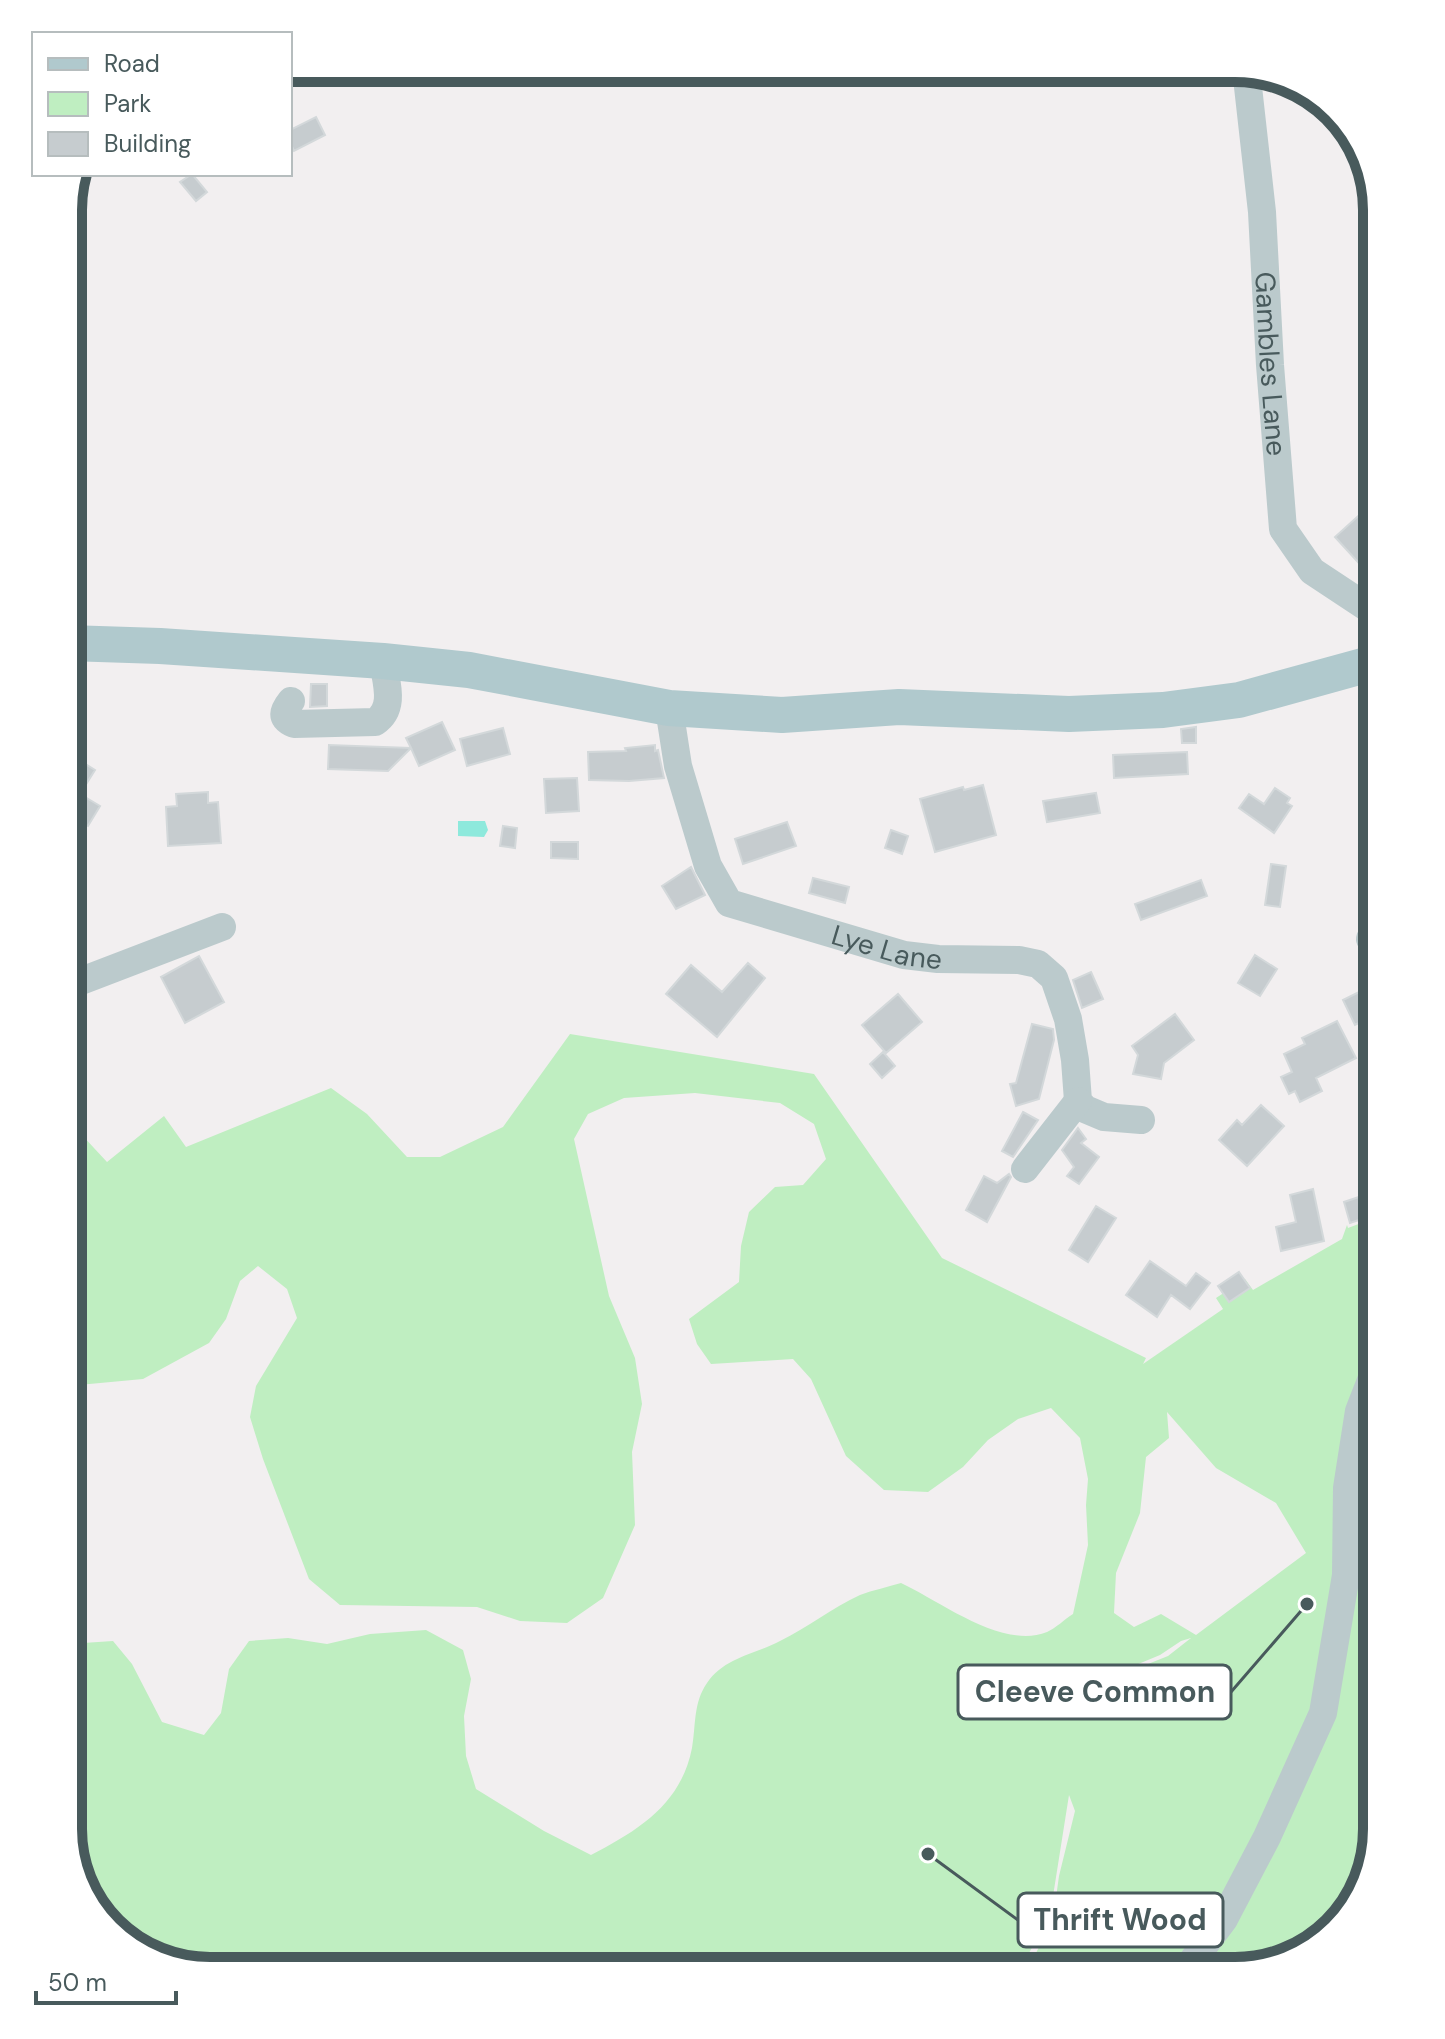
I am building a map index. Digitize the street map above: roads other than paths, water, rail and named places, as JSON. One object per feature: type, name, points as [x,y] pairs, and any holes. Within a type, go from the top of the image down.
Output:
[{"type":"main road","points":[[82,643],[383,661],[469,670],[669,708],[782,715],[899,707],[1094,714],[1163,710],[1239,700],[1363,666]]},
{"type":"street","name":"Gambles Lane","points":[[1248,83],[1262,212],[1283,529],[1312,571],[1363,605]]},
{"type":"street","points":[[291,701],[283,715],[286,721],[294,724],[375,722],[386,712],[388,704],[383,661]]},
{"type":"street","name":"Lye Lane","points":[[669,708],[678,766],[708,866],[729,903],[904,955],[938,959],[1019,960],[1038,964],[1054,978],[1068,1019],[1078,1101]]},
{"type":"street","points":[[82,981],[222,927]]},
{"type":"street","points":[[1025,1169],[1078,1101],[1085,1109],[1104,1117],[1141,1120]]},
{"type":"street","points":[[1196,1957],[1224,1919],[1267,1837],[1323,1713],[1346,1575],[1347,1488],[1363,1401]]},
{"type":"place","name":"Cleeve Common","points":[[1307,1604]]},
{"type":"place","name":"Thrift Wood","points":[[928,1854]]}]
